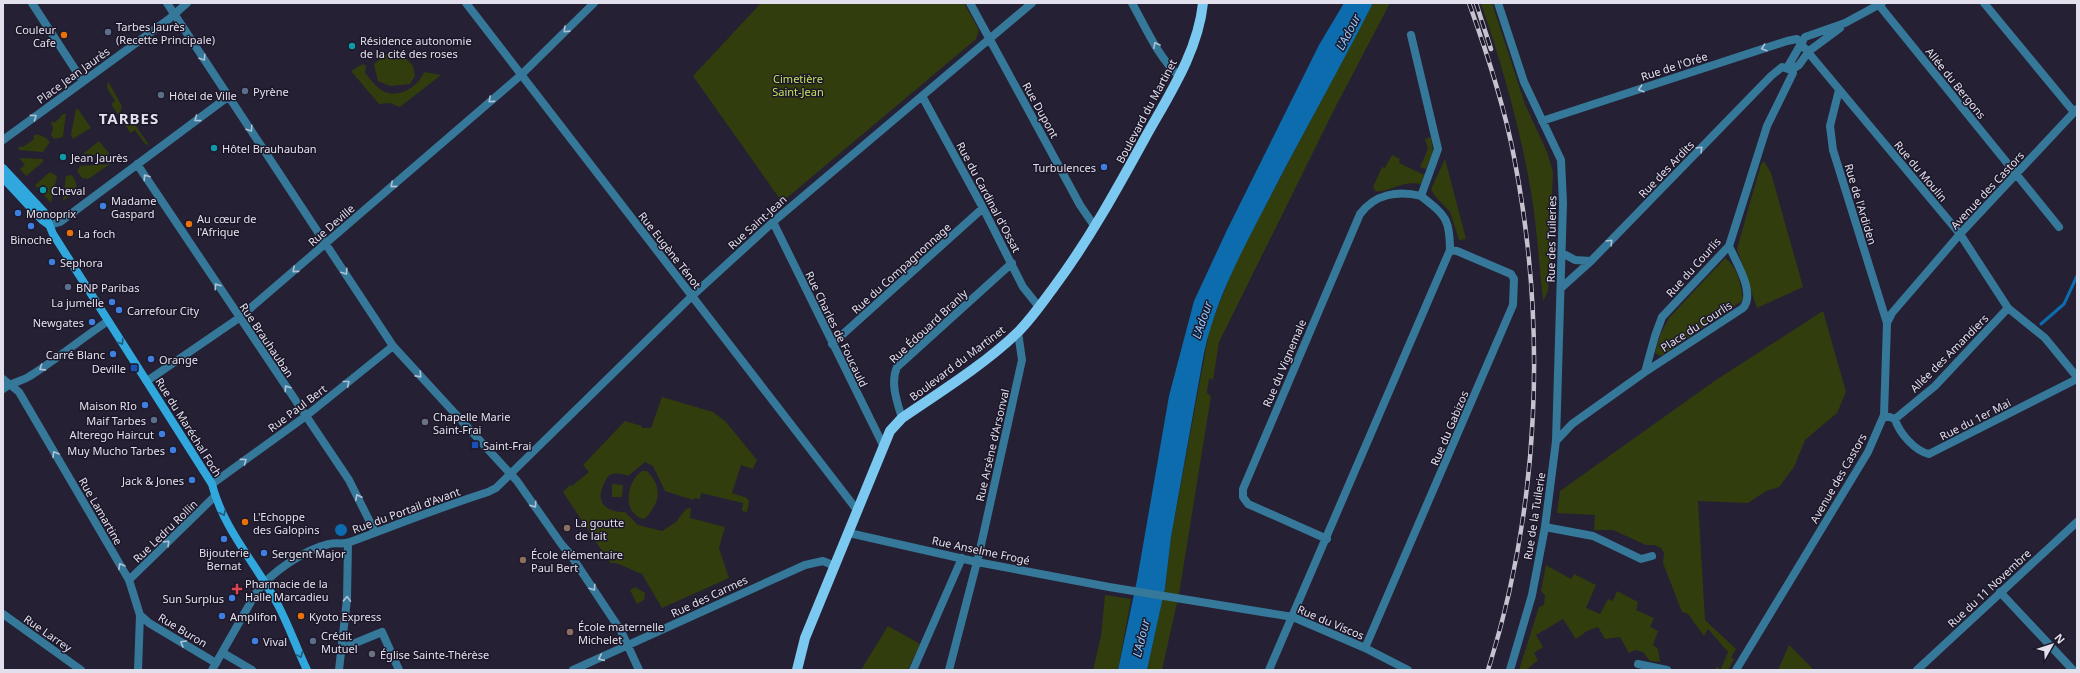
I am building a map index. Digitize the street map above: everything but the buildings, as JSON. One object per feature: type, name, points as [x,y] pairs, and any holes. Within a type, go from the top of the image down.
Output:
[{"type":"main road","name":"Boulevard du Martinet","points":[[797,670],[805,638],[890,430],[902,418],[996,352],[1018,332],[1039,307],[1095,227],[1179,76],[1194,46],[1203,3]]},
{"type":"main road","name":"Rue du Maréchal Foch","points":[[3,168],[44,212],[53,234],[212,484],[215,496],[231,529],[278,606],[306,670]]},
{"type":"main road","name":"Rue du Maréchal Foch","points":[[3,178],[42,220],[50,225]]},
{"type":"street","points":[[32,3],[80,77]]},
{"type":"street","points":[[167,3],[393,346],[511,474],[570,554],[629,645],[639,670]]},
{"type":"street","name":"Place Jean Jaurès","points":[[3,140],[187,3]]},
{"type":"street","name":"Rue Eugène Ténot","points":[[466,3],[857,510]]},
{"type":"street","name":"Rue Deville","points":[[147,381],[239,318],[521,75],[594,3]]},
{"type":"street","name":"Rue Dupont","points":[[970,3],[1080,206],[1095,227]]},
{"type":"street","name":"Rue Saint-Jean","points":[[511,474],[692,296],[772,222],[1032,3]]},
{"type":"street","points":[[1132,3],[1162,57],[1179,76]]},
{"type":"street","name":"Rue des Tuileries","points":[[1498,3],[1524,82],[1561,160],[1563,203],[1558,362]]},
{"type":"street","points":[[1984,3],[2075,111]]},
{"type":"street","points":[[1789,69],[1801,42],[1805,37],[1845,23],[1881,4]]},
{"type":"street","name":"Allée du Bergons","points":[[1881,4],[2059,227]]},
{"type":"street","name":"Rue des Ardits","points":[[1561,288],[1591,261],[1771,76],[1782,67],[1789,69],[1799,65],[1809,51],[1845,23]]},
{"type":"street","points":[[1269,670],[1450,250],[1450,235],[1447,221],[1441,212],[1421,196],[1438,149],[1411,36]]},
{"type":"street","name":"Rue de l'Orée","points":[[1542,121],[1787,41],[1797,40],[1801,42]]},
{"type":"street","points":[[1801,42],[1809,51]]},
{"type":"street","name":"Rue du Moulin","points":[[1809,51],[1839,90],[1960,234],[2008,308],[2045,338],[2077,378]]},
{"type":"street","name":"Rue du Courlis","points":[[1645,372],[1654,336],[1662,317],[1729,246],[1767,126],[1793,73],[1789,69]]},
{"type":"street","name":"Rue de l'Ardiden","points":[[1839,90],[1830,126],[1833,150],[1887,323]]},
{"type":"street","points":[[50,225],[60,222],[229,96]]},
{"type":"street","name":"Rue du Cardinal d'Ossat","points":[[922,96],[984,208],[1023,287],[1039,307]]},
{"type":"street","name":"Avenue des Castors","points":[[1736,670],[1868,452],[1884,415],[1887,323],[1892,312],[1960,234],[2075,111]]},
{"type":"street","name":"Rue Brauhauban","points":[[137,164],[349,480],[375,532]]},
{"type":"street","name":"Rue du Vignemale","points":[[1326,539],[1248,504],[1243,497],[1243,488],[1360,214],[1368,204],[1385,196],[1398,193],[1421,196]]},
{"type":"street","name":"Rue du Compagnonnage","points":[[832,344],[984,208]]},
{"type":"street","name":"Rue Charles de Foucauld","points":[[772,222],[883,445]]},
{"type":"street","name":"Place du Courlis","points":[[1645,372],[1743,308],[1746,304],[1747,289],[1729,246]]},
{"type":"street","name":"Rue du Gabizos","points":[[1365,648],[1514,304],[1514,280],[1511,274],[1457,251],[1450,250]]},
{"type":"street","points":[[1562,253],[1574,260],[1591,261]]},
{"type":"street","name":"Rue Édouard Branly","points":[[902,418],[896,400],[893,376],[897,367],[1012,264]]},
{"type":"street","name":"Allée des Amandiers","points":[[1895,419],[1935,386],[2008,308]]},
{"type":"street","points":[[5,384],[21,382],[57,359],[63,351],[108,322]]},
{"type":"street","name":"Rue Arsène d'Arsonval","points":[[949,670],[977,562],[1022,360],[1018,332]]},
{"type":"street","name":"Rue Paul Bert","points":[[212,484],[306,416],[393,346]]},
{"type":"street","name":"Rue de la Tuilerie","points":[[1510,670],[1532,595],[1545,527],[1556,441],[1558,362]]},
{"type":"street","points":[[1556,441],[1572,424],[1645,372]]},
{"type":"street","name":"Rue du 1er Mai","points":[[1895,419],[1898,429],[1921,452],[1929,454],[2077,378]]},
{"type":"street","name":"Rue Lamartine","points":[[5,384],[19,392],[130,580],[140,615],[138,670]]},
{"type":"street","points":[[1884,415],[1895,419]]},
{"type":"street","name":"Rue du Portail d'Avant","points":[[338,670],[343,648],[348,599],[348,543],[434,509],[488,492],[496,488],[511,474]]},
{"type":"street","name":"Rue Ledru Rollin","points":[[130,580],[215,496]]},
{"type":"street","name":"Rue du 11 Novembre","points":[[1917,670],[2077,522]]},
{"type":"street","points":[[1545,527],[1593,536],[1641,559],[1652,556]]},
{"type":"street","name":"Rue Anselme Frogé","points":[[849,533],[977,562],[1110,587],[1177,597]]},
{"type":"street","points":[[214,666],[264,582],[275,573],[319,547],[331,544],[348,543]]},
{"type":"street","points":[[913,670],[962,558]]},
{"type":"street","name":"Rue des Carmes","points":[[573,670],[805,565],[823,561],[835,566]]},
{"type":"street","points":[[2000,592],[2073,670]]},
{"type":"street","name":"Rue du Viscos","points":[[1177,597],[1293,617],[1365,648],[1405,668]]},
{"type":"street","name":"Rue Larrey","points":[[3,614],[81,670]]},
{"type":"street","name":"Rue Buron","points":[[140,615],[149,623],[214,666]]},
{"type":"street","points":[[343,648],[382,632],[398,670]]},
{"type":"street","points":[[223,653],[252,670]]},
{"type":"street","points":[[1638,664],[1667,670]]},
{"type":"green space","name":"Cimetière Saint-Jean","points":[[761,3],[964,3],[979,30],[976,39],[782,202],[693,76]]},
{"type":"green space","points":[[1373,3],[1390,3],[1336,106],[1219,342],[1213,380],[1209,378],[1207,393],[1211,396],[1179,594],[1162,670],[1147,670],[1165,588],[1171,537],[1210,327],[1237,259]]},
{"type":"green space","points":[[1481,3],[1492,3],[1525,104],[1547,152],[1553,172],[1548,291],[1543,301],[1535,219],[1527,168],[1510,96]]},
{"type":"green space","points":[[386,54],[404,56],[413,66],[415,76],[410,84],[390,86],[378,81],[374,64]]},
{"type":"green space","points":[[363,64],[366,66],[365,73],[373,83],[383,91],[395,94],[413,87],[424,72],[441,75],[400,107],[390,103],[379,104],[351,71]]},
{"type":"green space","points":[[108,81],[122,106],[119,116],[111,104],[115,101],[107,88]]},
{"type":"green space","points":[[76,109],[78,109],[91,128],[73,139],[71,134]]},
{"type":"green space","points":[[66,113],[63,137],[54,139],[51,135],[53,128],[51,123],[53,121],[54,123],[61,117],[60,116]]},
{"type":"green space","points":[[134,123],[149,145],[145,144],[135,130],[130,133],[125,124]]},
{"type":"green space","points":[[37,134],[46,138],[50,142],[43,152],[19,150],[18,148],[21,146],[23,147],[34,139],[33,136]]},
{"type":"green space","points":[[1431,137],[1433,152],[1426,169],[1420,167],[1428,149],[1425,139]]},
{"type":"green space","points":[[99,141],[109,153],[108,156],[83,154]]},
{"type":"green space","points":[[1392,155],[1400,159],[1399,163],[1424,175],[1421,184],[1407,184],[1384,191],[1375,191],[1373,187],[1382,167],[1385,168]]},
{"type":"green space","points":[[19,158],[43,159],[43,162],[26,176],[20,169],[25,165]]},
{"type":"green space","points":[[1445,159],[1466,239],[1459,240],[1450,212],[1435,196],[1431,189]]},
{"type":"green space","points":[[1764,161],[1771,173],[1803,287],[1757,308],[1737,249],[1761,164]]},
{"type":"green space","points":[[110,164],[88,179],[82,178],[77,171],[80,166]]},
{"type":"green space","points":[[50,172],[57,176],[51,203],[35,185]]},
{"type":"green space","points":[[72,175],[76,183],[77,190],[63,201],[66,176]]},
{"type":"green space","points":[[1725,258],[1736,271],[1740,282],[1743,300],[1661,356],[1655,353],[1660,335],[1669,318]]},
{"type":"green space","points":[[1823,311],[1846,392],[1837,413],[1805,440],[1794,467],[1779,487],[1766,491],[1748,503],[1698,501],[1705,620],[1736,649],[1731,657],[1734,659],[1728,670],[1715,670],[1716,667],[1721,669],[1728,652],[1708,629],[1704,636],[1688,614],[1682,612],[1663,563],[1664,553],[1661,548],[1654,545],[1646,545],[1613,530],[1594,530],[1595,515],[1557,513],[1560,491],[1716,380]]},
{"type":"green space","points":[[662,397],[713,412],[726,422],[757,460],[753,469],[741,465],[732,493],[747,498],[749,501],[747,512],[742,511],[743,503],[701,493],[700,499],[694,498],[693,500],[665,491],[653,466],[645,462],[628,476],[615,474],[610,475],[607,478],[601,492],[602,502],[609,509],[625,512],[638,525],[662,531],[676,522],[686,509],[691,508],[690,518],[725,527],[719,548],[729,578],[662,608],[642,574],[616,563],[610,563],[563,492],[570,485],[572,486],[589,472],[583,465],[625,421],[642,426],[642,428],[651,428]]},
{"type":"green space","points":[[642,471],[647,471],[654,480],[658,490],[657,501],[648,516],[643,519],[631,510],[629,503],[630,489],[637,476]]},
{"type":"green space","points":[[612,484],[623,485],[622,497],[612,497]]},
{"type":"green space","points":[[1546,565],[1571,579],[1574,574],[1596,585],[1586,608],[1600,614],[1608,599],[1613,601],[1617,591],[1638,602],[1636,610],[1654,618],[1650,627],[1658,631],[1653,645],[1658,649],[1660,662],[1650,661],[1643,652],[1635,650],[1629,653],[1620,637],[1605,639],[1598,627],[1587,631],[1576,639],[1563,619],[1536,635],[1543,647],[1534,653],[1538,660],[1526,670],[1519,670],[1539,607],[1544,605],[1545,595],[1541,591]]},
{"type":"green space","points":[[635,587],[645,593],[644,600],[637,604],[630,590]]},
{"type":"green space","points":[[1105,595],[1131,599],[1118,670],[1093,670],[1101,636]]},
{"type":"green space","points":[[888,626],[920,644],[908,670],[861,670]]},
{"type":"green space","points":[[1789,645],[1814,670],[1778,670]]},
{"type":"water","name":"L'Adour","points":[[1344,3],[1373,3],[1282,174],[1231,274],[1223,293],[1209,333],[1204,353],[1171,537],[1165,588],[1147,670],[1118,670],[1137,580],[1169,396],[1194,301],[1227,230],[1319,45]]},
{"type":"water","points":[[339,524],[343,524],[347,530],[343,536],[339,536],[335,532],[335,528]]},
{"type":"waterway","points":[[2041,324],[2064,304],[2077,276]]},
{"type":"railway","points":[[1469,3],[1494,79],[1514,157],[1524,221],[1531,285],[1534,350],[1533,415],[1528,480],[1519,544],[1505,608],[1488,670]]},
{"type":"railway","points":[[1476,3],[1491,49]]},
{"type":"place","name":"Tarbes Jaurès (Recette Principale)","points":[[108,32]]},
{"type":"place","name":"Couleur Cafe","points":[[64,35]]},
{"type":"place","name":"Résidence autonomie de la cité des roses","points":[[352,46]]},
{"type":"place","name":"Pyrène","points":[[245,91]]},
{"type":"place","name":"Hôtel de Ville","points":[[161,95]]},
{"type":"place","name":"Hôtel Brauhauban","points":[[214,148]]},
{"type":"place","name":"Jean Jaurès","points":[[63,157]]},
{"type":"place","name":"Turbulences","points":[[1104,167]]},
{"type":"place","name":"Cheval","points":[[43,190]]},
{"type":"place","name":"Madame Gaspard","points":[[103,206]]},
{"type":"place","name":"Monoprix","points":[[18,213]]},
{"type":"place","name":"Au cœur de l'Afrique","points":[[189,224]]},
{"type":"place","name":"Binoche","points":[[31,226]]},
{"type":"place","name":"La foch","points":[[70,233]]},
{"type":"place","name":"Sephora","points":[[52,262]]},
{"type":"place","name":"BNP Paribas","points":[[68,287]]},
{"type":"place","name":"La jumelle","points":[[112,302]]},
{"type":"place","name":"Carrefour City","points":[[119,310]]},
{"type":"place","name":"Newgates","points":[[92,322]]},
{"type":"place","name":"Carré Blanc","points":[[113,354]]},
{"type":"place","name":"Orange","points":[[151,359]]},
{"type":"place","name":"Deville","points":[[134,368]]},
{"type":"place","name":"Maison RIo","points":[[145,405]]},
{"type":"place","name":"Maif Tarbes","points":[[154,420]]},
{"type":"place","name":"Chapelle Marie Saint-Frai","points":[[425,422]]},
{"type":"place","name":"Alterego Haircut","points":[[162,434]]},
{"type":"place","name":"Saint-Frai","points":[[475,445]]},
{"type":"place","name":"Muy Mucho Tarbes","points":[[173,450]]},
{"type":"place","name":"Jack & Jones","points":[[192,480]]},
{"type":"place","name":"L'Echoppe des Galopins","points":[[245,522]]},
{"type":"place","name":"La goutte de lait","points":[[567,528]]},
{"type":"place","name":"Bijouterie Bernat","points":[[224,539]]},
{"type":"place","name":"Sergent Major","points":[[264,553]]},
{"type":"place","name":"École élémentaire Paul Bert","points":[[523,560]]},
{"type":"place","name":"Pharmacie de la Halle Marcadieu","points":[[237,589]]},
{"type":"place","name":"Sun Surplus","points":[[232,598]]},
{"type":"place","name":"Amplifon","points":[[222,616]]},
{"type":"place","name":"Kyoto Express","points":[[301,616]]},
{"type":"place","name":"École maternelle Michelet","points":[[570,632]]},
{"type":"place","name":"Vival","points":[[255,641]]},
{"type":"place","name":"Crédit Mutuel","points":[[313,641]]},
{"type":"place","name":"Église Sainte-Thérèse","points":[[372,654]]},
{"type":"district","name":"TARBES","points":[[129,118]]}]
